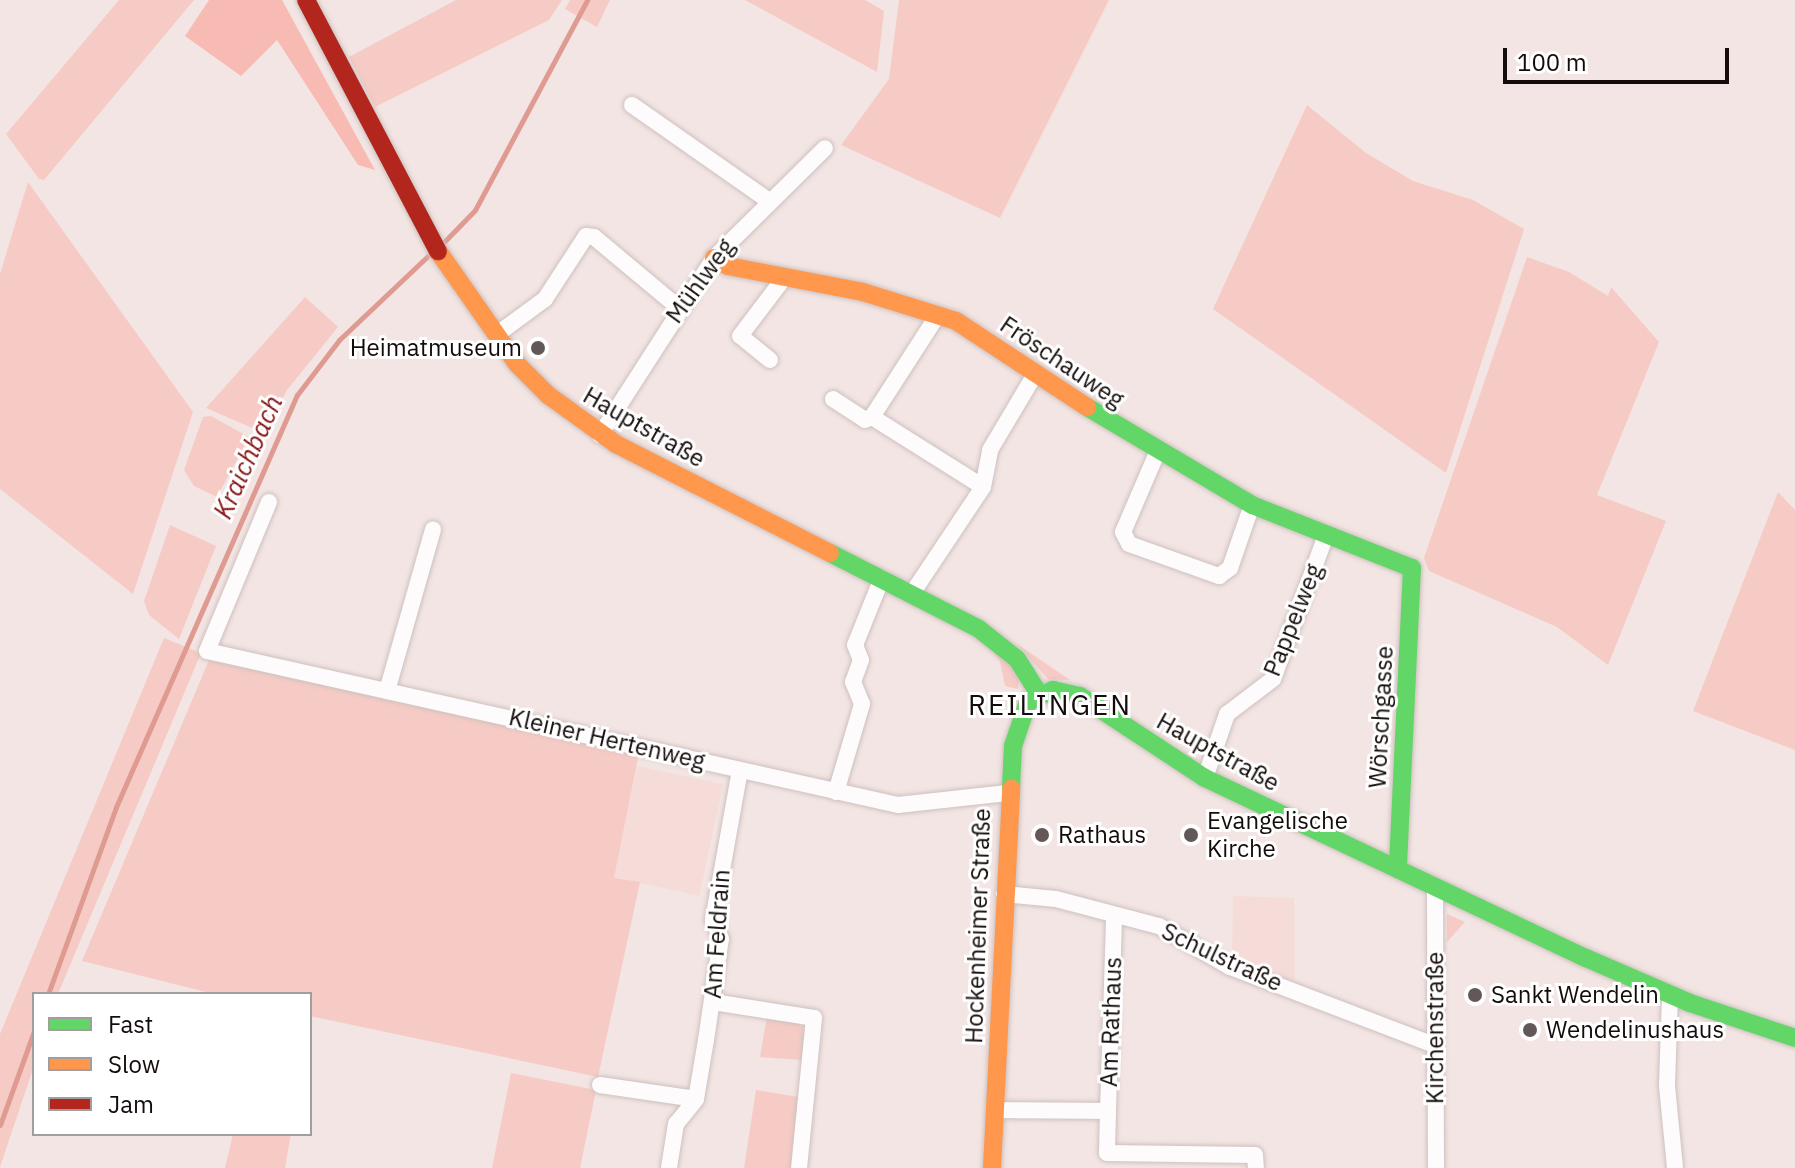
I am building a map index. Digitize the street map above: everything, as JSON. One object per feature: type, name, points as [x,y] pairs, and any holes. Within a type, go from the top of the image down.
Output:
[{"type":"street","name":"Hauptstraße","points":[[306,0],[421,227],[445,266],[496,335],[548,395],[600,435],[913,592],[979,629],[1017,659],[1039,694],[1063,691],[1080,696],[1205,778],[1670,995],[1795,1038]]},
{"type":"street","points":[[632,105],[769,201]]},
{"type":"street","name":"Mühlweg","points":[[600,435],[714,258],[825,148]]},
{"type":"street","points":[[496,335],[534,310],[586,236],[594,237],[679,308]]},
{"type":"street","name":"Fröschauweg","points":[[714,258],[728,266],[863,292],[937,316],[1005,351],[1034,376],[1157,453],[1252,505],[1412,568]]},
{"type":"street","points":[[770,360],[740,336],[784,278]]},
{"type":"street","points":[[833,399],[865,420],[872,417],[937,316]]},
{"type":"street","points":[[913,592],[983,487],[990,450],[1034,376]]},
{"type":"street","points":[[872,417],[983,487]]},
{"type":"street","points":[[1157,453],[1123,532],[1129,544],[1219,576],[1230,568],[1252,505]]},
{"type":"street","name":"Kleiner Hertenweg","points":[[269,502],[207,651],[909,806],[1007,793]]},
{"type":"street","points":[[387,691],[433,529]]},
{"type":"street","name":"Pappelweg","points":[[1205,778],[1227,714],[1273,679],[1326,535]]},
{"type":"street","name":"Wörschgasse","points":[[1398,869],[1412,568]]},
{"type":"street","points":[[836,792],[862,704],[853,682],[861,660],[855,645],[882,578]]},
{"type":"street","name":"Hockenheimer Straße","points":[[992,1168],[1007,793],[1017,726],[1028,702],[1039,694]]},
{"type":"street","name":"Am Feldrain","points":[[669,1168],[676,1124],[696,1099],[721,939],[713,920],[740,770]]},
{"type":"street","name":"Kirchenstraße","points":[[1435,887],[1436,1168]]},
{"type":"street","name":"Schulstraße","points":[[1004,894],[1056,899],[1159,926],[1230,967],[1434,1045]]},
{"type":"street","name":"Am Rathaus","points":[[995,1110],[1108,1111],[1114,916]]},
{"type":"street","points":[[1670,995],[1667,1086],[1675,1168]]},
{"type":"street","points":[[713,1002],[814,1018],[799,1168]]},
{"type":"street","points":[[600,1085],[696,1099]]},
{"type":"street","points":[[1108,1111],[1107,1153],[1255,1155],[1256,1168]]},
{"type":"shaded area","points":[[119,0],[194,0],[44,180],[39,179],[6,134]]},
{"type":"shaded area","points":[[209,0],[282,0],[375,170],[358,165],[277,40],[241,76],[185,36]]},
{"type":"shaded area","points":[[456,0],[562,0],[549,20],[375,107],[349,57]]},
{"type":"shaded area","points":[[570,0],[610,0],[597,27],[565,9]]},
{"type":"shaded area","points":[[745,0],[865,0],[884,11],[877,72]]},
{"type":"shaded area","points":[[899,0],[1109,0],[1000,218],[841,145],[889,79]]},
{"type":"shaded area","points":[[1307,105],[1366,153],[1413,181],[1473,200],[1524,229],[1446,473],[1213,309]]},
{"type":"shaded area","points":[[28,182],[193,412],[133,594],[0,489],[0,274]]},
{"type":"shaded area","points":[[1527,257],[1569,272],[1608,296],[1611,287],[1659,342],[1597,495],[1666,521],[1608,665],[1557,627],[1429,571],[1424,558]]},
{"type":"shaded area","points":[[305,297],[338,327],[287,390],[264,433],[206,408]]},
{"type":"shaded area","points":[[211,416],[249,437],[217,497],[194,486],[184,470],[203,417]]},
{"type":"shaded area","points":[[1778,492],[1795,510],[1795,750],[1693,711]]},
{"type":"shaded area","points":[[170,525],[216,546],[179,639],[149,615],[144,601]]},
{"type":"shaded area","points":[[164,638],[201,653],[59,992],[32,992],[32,1072],[0,1167],[0,1034]]},
{"type":"shaded area","points":[[1017,644],[1070,680],[1048,679]]},
{"type":"shaded area","points":[[988,645],[1004,656],[1019,677],[1018,689],[1005,686],[1000,661]]},
{"type":"shaded area","points":[[209,660],[639,753],[614,878],[640,882],[598,1077],[312,1016],[312,992],[206,992],[82,961]]},
{"type":"shaded area","points":[[637,766],[723,784],[699,896],[613,878]]},
{"type":"shaded area","points":[[1233,896],[1294,898],[1295,981],[1232,959]]},
{"type":"shaded area","points":[[1447,914],[1465,922],[1447,942]]},
{"type":"shaded area","points":[[767,1016],[796,1021],[805,1030],[802,1060],[760,1057]]},
{"type":"shaded area","points":[[511,1073],[596,1090],[580,1168],[492,1168]]},
{"type":"shaded area","points":[[756,1090],[798,1097],[792,1168],[744,1168]]},
{"type":"shaded area","points":[[233,1136],[291,1136],[285,1168],[225,1168]]},
{"type":"waterway","name":"Kraichbach","points":[[440,246],[475,210],[587,0]]},
{"type":"waterway","name":"Kraichbach","points":[[49,992],[116,807],[297,395],[339,340],[432,252]]},
{"type":"waterway","name":"Kraichbach","points":[[0,1125],[32,1037]]},
{"type":"traffic: fast","points":[[1087,407],[1252,505],[1412,568],[1398,869]]},
{"type":"traffic: fast","points":[[830,553],[979,629],[1017,659],[1039,694]]},
{"type":"traffic: fast","points":[[1011,788],[1013,746],[1028,702],[1053,690],[1080,696],[1205,778],[1586,958],[1690,1003],[1795,1038]]},
{"type":"traffic: slow","points":[[438,251],[517,364],[548,395],[616,444],[830,553]]},
{"type":"traffic: slow","points":[[714,258],[728,266],[863,292],[956,321],[1087,407]]},
{"type":"traffic: slow","points":[[992,1168],[1011,788]]},
{"type":"traffic: jam","points":[[306,0],[438,251]]},
{"type":"place","name":"Heimatmuseum","points":[[538,348]]},
{"type":"place","name":"Rathaus","points":[[1042,835]]},
{"type":"place","name":"Evangelische Kirche","points":[[1191,835]]},
{"type":"place","name":"Sankt Wendelin","points":[[1475,995]]},
{"type":"place","name":"Wendelinushaus","points":[[1530,1030]]},
{"type":"district","name":"REILINGEN","points":[[1050,705]]}]
